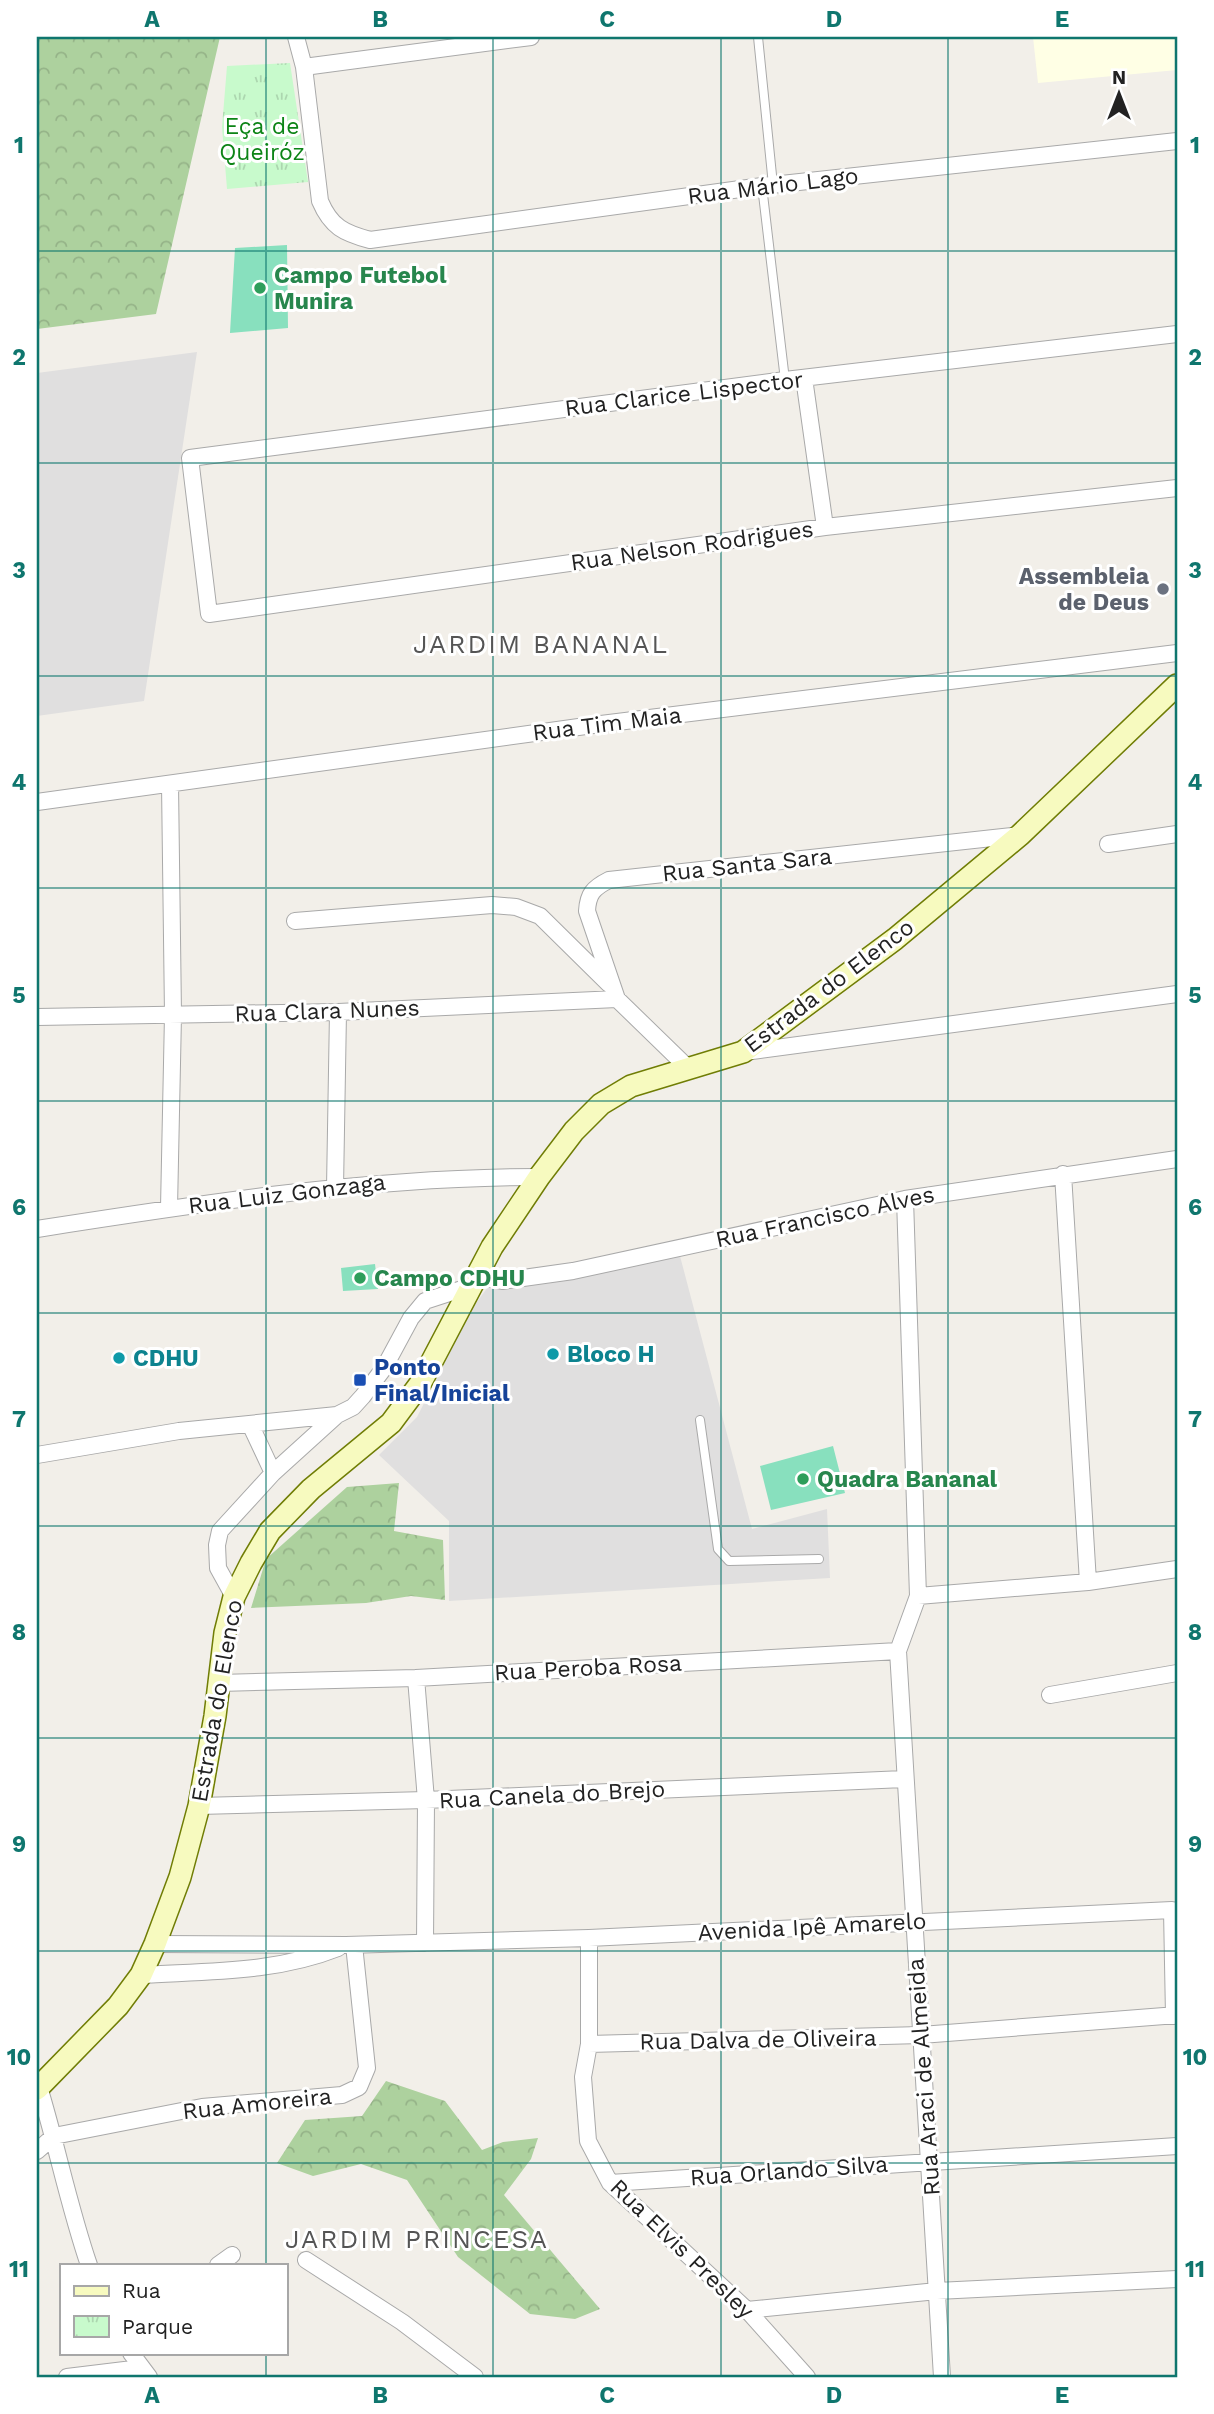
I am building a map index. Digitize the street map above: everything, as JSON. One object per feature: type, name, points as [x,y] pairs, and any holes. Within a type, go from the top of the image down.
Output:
[{"type":"street","points":[[296,37],[304,67],[531,37]]},
{"type":"street","name":"Rua Mário Lago","points":[[304,67],[320,201],[326,217],[338,229],[370,240],[768,186],[1177,141]]},
{"type":"street","name":"Rua Clarice Lispector","points":[[209,614],[190,458],[785,380],[1177,334]]},
{"type":"street","points":[[804,378],[825,527]]},
{"type":"street","name":"Rua Nelson Rodrigues","points":[[209,614],[825,527],[1177,488]]},
{"type":"street","name":"Rua Tim Maia","points":[[37,802],[593,725],[1177,653]]},
{"type":"street","name":"Estrada do Elenco","points":[[38,2088],[118,2006],[141,1975],[155,1944],[180,1877],[199,1806],[225,1633],[234,1597],[270,1531],[311,1489],[391,1423],[420,1384],[473,1281],[539,1177],[574,1131],[601,1104],[631,1086],[743,1052],[895,939],[1020,835],[1177,685]]},
{"type":"street","points":[[169,1208],[173,1015],[170,784]]},
{"type":"street","points":[[1108,844],[1177,834]]},
{"type":"street","name":"Rua Santa Sara","points":[[614,992],[587,911],[588,897],[594,888],[608,880],[1020,835]]},
{"type":"street","points":[[295,921],[492,905],[516,907],[540,916],[687,1067]]},
{"type":"street","name":"Rua Clara Nunes","points":[[37,1017],[338,1012],[614,992]]},
{"type":"street","points":[[743,1052],[1177,994]]},
{"type":"street","points":[[335,1188],[338,1012]]},
{"type":"street","name":"Rua Francisco Alves","points":[[473,1281],[502,1281],[573,1270],[905,1199],[1177,1159]]},
{"type":"street","points":[[1063,1174],[1088,1582]]},
{"type":"street","name":"Rua Luiz Gonzaga","points":[[37,1229],[169,1208],[335,1188],[422,1179],[539,1177]]},
{"type":"street","points":[[898,1651],[918,1596],[905,1199]]},
{"type":"street","points":[[234,1597],[218,1568],[217,1545],[220,1531],[273,1473],[337,1415],[353,1407],[363,1396],[384,1368],[411,1318],[425,1301],[473,1281]]},
{"type":"street","points":[[37,1455],[179,1431],[337,1415]]},
{"type":"street","points":[[250,1424],[273,1473]]},
{"type":"street","points":[[918,1596],[1088,1582],[1177,1569]]},
{"type":"street","name":"Rua Peroba Rosa","points":[[219,1683],[416,1678],[898,1651]]},
{"type":"street","name":"Rua Araci de Almeida","points":[[898,1651],[942,2377]]},
{"type":"street","points":[[1050,1695],[1177,1673]]},
{"type":"street","points":[[416,1678],[426,1800],[425,1943]]},
{"type":"street","name":"Rua Canela do Brejo","points":[[199,1806],[426,1800],[904,1779]]},
{"type":"street","name":"Avenida Ipê Amarelo","points":[[155,1944],[350,1945],[589,1938],[1172,1910],[1175,2016]]},
{"type":"street","name":"Rua Elvis Presley","points":[[589,1938],[589,2044],[583,2077],[588,2140],[610,2183],[747,2310],[807,2377]]},
{"type":"street","name":"Avenida Ipê Amarelo","points":[[141,1975],[280,1966],[304,1962],[350,1945]]},
{"type":"street","name":"Rua Amoreira","points":[[54,2136],[202,2107],[342,2095],[359,2087],[367,2068],[350,1945]]},
{"type":"street","name":"Rua Dalva de Oliveira","points":[[589,2044],[921,2035],[1175,2016]]},
{"type":"street","points":[[38,2088],[54,2136],[73,2220],[89,2264]]},
{"type":"street","points":[[37,2151],[54,2136]]},
{"type":"street","name":"Rua Orlando Silva","points":[[610,2183],[1177,2146]]},
{"type":"street","points":[[219,2264],[232,2255]]},
{"type":"street","points":[[306,2260],[402,2322],[475,2377]]},
{"type":"street","points":[[747,2310],[937,2291],[1177,2279]]},
{"type":"street","points":[[132,2354],[145,2372]]},
{"type":"street","points":[[67,2377],[145,2372]]},
{"type":"lane","points":[[758,37],[785,380]]},
{"type":"lane","points":[[700,1420],[718,1549],[722,1556],[729,1562],[819,1559]]},
{"type":"shaded area","points":[[1033,37],[1177,37],[1177,70],[1038,83]]},
{"type":"shaded area","points":[[197,352],[144,701],[37,716],[37,373]]},
{"type":"shaded area","points":[[680,1256],[752,1529],[827,1509],[830,1578],[449,1601],[449,1521],[379,1455],[417,1417],[473,1307],[488,1287]]},
{"type":"green space","points":[[37,37],[220,37],[156,314],[37,329]]},
{"type":"green space","name":"Eça de Queiróz","points":[[290,63],[308,182],[227,189],[222,127],[227,66]]},
{"type":"green space","name":"Campo Futebol Munira","points":[[287,245],[288,328],[230,333],[235,248]]},
{"type":"green space","name":"Campo CDHU","points":[[375,1264],[378,1289],[343,1291],[341,1268]]},
{"type":"green space","name":"Quadra Bananal","points":[[833,1446],[845,1493],[771,1510],[760,1466]]},
{"type":"green space","points":[[399,1483],[394,1531],[443,1540],[445,1600],[411,1596],[366,1603],[251,1608],[266,1559],[347,1487]]},
{"type":"green space","points":[[386,2081],[445,2101],[482,2150],[503,2142],[538,2138],[531,2159],[504,2195],[600,2309],[575,2319],[530,2314],[458,2257],[407,2180],[361,2164],[313,2176],[277,2163],[305,2120],[362,2116]]},
{"type":"place","name":"Campo Futebol Munira","points":[[260,288]]},
{"type":"place","name":"Assembleia de Deus","points":[[1163,589]]},
{"type":"place","name":"Campo CDHU","points":[[360,1278]]},
{"type":"place","name":"Bloco H","points":[[553,1354]]},
{"type":"place","name":"CDHU","points":[[119,1358]]},
{"type":"place","name":"Ponto Final/Inicial","points":[[360,1380]]},
{"type":"place","name":"Quadra Bananal","points":[[803,1479]]},
{"type":"district","name":"JARDIM BANANAL","points":[[541,644]]},
{"type":"district","name":"JARDIM PRINCESA","points":[[417,2239]]}]
